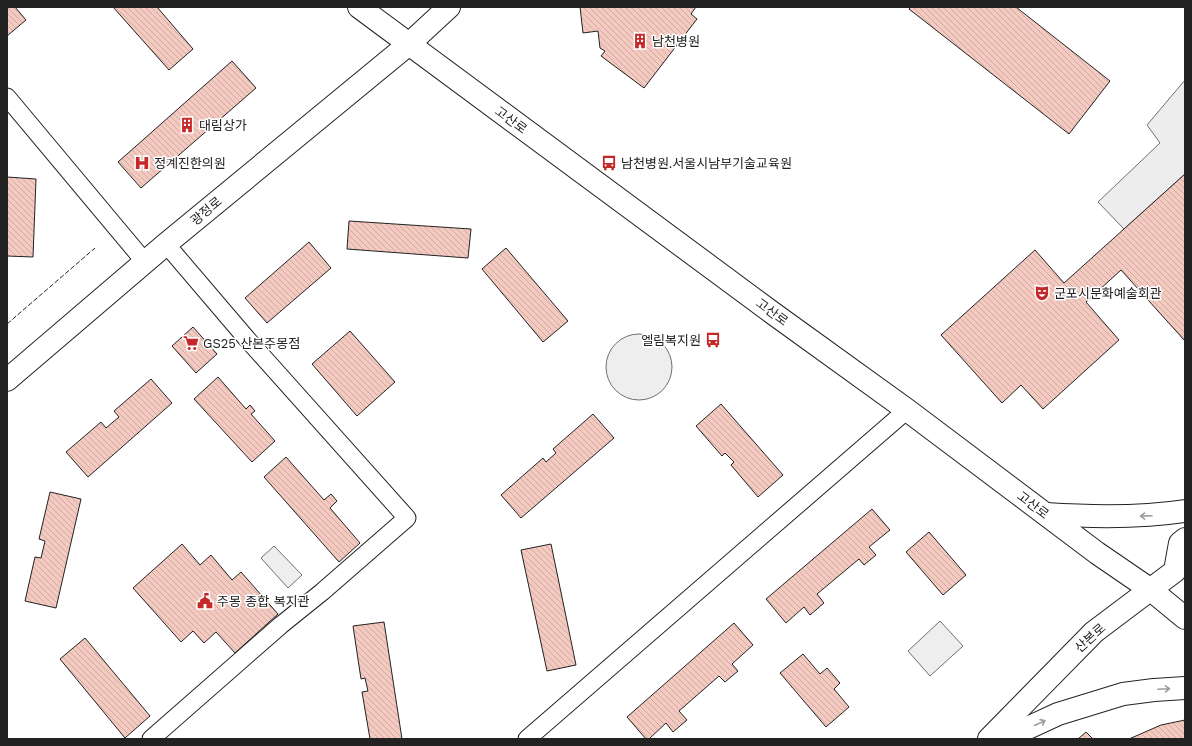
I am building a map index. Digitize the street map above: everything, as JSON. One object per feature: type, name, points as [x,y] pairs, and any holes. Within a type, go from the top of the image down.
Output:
[{"type":"street","name":"고산로","points":[[359,7],[774,314],[907,410],[1097,553],[1151,590],[1185,618]]},
{"type":"street","name":"광정로","points":[[7,380],[166,244],[409,44],[449,7]]},
{"type":"street","points":[[7,97],[145,262]]},
{"type":"street","points":[[151,739],[280,625],[322,592],[407,518],[247,339],[166,244]]},
{"type":"street","points":[[527,739],[907,410]]},
{"type":"street","points":[[1046,514],[1082,517],[1158,515],[1185,511]]},
{"type":"street","name":"산본로","points":[[989,739],[1094,632],[1180,569],[1180,543],[1185,539]]},
{"type":"street","points":[[1004,739],[1058,714],[1123,694],[1185,688]]},
{"type":"shaded area","points":[[1185,80],[1185,174],[1124,229],[1098,202],[1160,143],[1147,125]]},
{"type":"shaded area","points":[[639,334],[652,337],[662,344],[669,354],[672,367],[669,380],[662,390],[652,397],[639,400],[626,397],[616,390],[609,380],[606,367],[609,354],[616,344],[626,337]]},
{"type":"shaded area","points":[[274,546],[302,575],[288,588],[261,558]]},
{"type":"shaded area","points":[[940,621],[963,646],[930,676],[908,651]]},
{"type":"building","points":[[7,7],[15,7],[26,20],[7,36]]},
{"type":"building","points":[[113,7],[157,7],[193,49],[169,70]]},
{"type":"building","name":"남천병원","points":[[580,7],[696,7],[691,14],[697,19],[644,88],[601,56],[605,51],[600,48],[598,31],[583,33]]},
{"type":"building","points":[[911,7],[1016,7],[1110,81],[1069,134],[909,9]]},
{"type":"building","name":"대림상가","points":[[232,61],[256,88],[141,188],[118,162]]},
{"type":"building","name":"군포시문화예술회관","points":[[1185,174],[1185,341],[1121,270],[1086,302],[1119,340],[1043,409],[1021,385],[1002,403],[941,335],[1035,250],[1064,283]]},
{"type":"building","points":[[7,177],[36,179],[33,257],[7,256]]},
{"type":"building","points":[[349,221],[471,229],[468,258],[347,249]]},
{"type":"building","points":[[309,242],[331,268],[267,323],[245,298]]},
{"type":"building","points":[[506,248],[568,321],[543,342],[482,269]]},
{"type":"building","points":[[193,327],[217,354],[196,373],[172,346]]},
{"type":"building","points":[[350,331],[395,382],[357,416],[312,364]]},
{"type":"building","points":[[218,377],[246,409],[250,405],[255,411],[251,414],[275,441],[252,462],[194,399]]},
{"type":"building","points":[[151,379],[172,403],[88,477],[66,452],[101,422],[106,428],[119,417],[114,411]]},
{"type":"building","points":[[721,404],[783,475],[758,497],[731,465],[734,462],[725,453],[722,456],[696,426]]},
{"type":"building","points":[[593,414],[614,438],[521,518],[501,495],[543,458],[546,462],[556,453],[553,449]]},
{"type":"building","points":[[286,457],[324,500],[331,494],[337,501],[330,508],[360,543],[339,562],[264,477]]},
{"type":"building","points":[[50,492],[81,499],[56,608],[25,601],[35,557],[41,558],[45,541],[39,539]]},
{"type":"building","points":[[872,509],[890,530],[869,547],[876,555],[864,565],[859,559],[817,594],[824,603],[810,615],[804,607],[786,623],[766,599]]},
{"type":"building","points":[[929,532],[966,575],[943,595],[906,552]]},
{"type":"building","name":"주몽 종합 복지관","points":[[182,544],[200,565],[211,555],[232,580],[241,572],[278,614],[235,653],[216,632],[204,643],[193,631],[181,642],[133,588]]},
{"type":"building","points":[[551,544],[576,665],[547,671],[521,550]]},
{"type":"building","points":[[384,622],[402,739],[370,739],[362,692],[368,691],[365,678],[361,679],[353,626]]},
{"type":"building","points":[[734,623],[753,645],[732,664],[738,671],[725,682],[719,676],[679,711],[687,720],[673,732],[666,723],[649,739],[646,739],[627,717]]},
{"type":"building","points":[[85,638],[150,716],[125,738],[60,659]]},
{"type":"building","points":[[803,654],[820,674],[827,668],[840,683],[834,689],[849,707],[826,727],[780,673]]},
{"type":"building","points":[[1185,720],[1185,739],[1129,739],[1161,725]]},
{"type":"building","points":[[1086,732],[1093,739],[1078,739]]},
{"type":"fence","points":[[7,324],[95,248]]},
{"type":"place","name":"남천병원","points":[[640,41]]},
{"type":"place","name":"대림상가","points":[[187,125]]},
{"type":"place","name":"정계진한의원","points":[[142,163]]},
{"type":"place","name":"남천병원.서울시남부기술교육원","points":[[609,163]]},
{"type":"place","name":"군포시문화예술회관","points":[[1042,293]]},
{"type":"place","name":"엘림복지원","points":[[713,340]]},
{"type":"place","name":"GS25 산본주몽점","points":[[191,343]]},
{"type":"place","name":"주몽 종합 복지관","points":[[205,601]]}]
